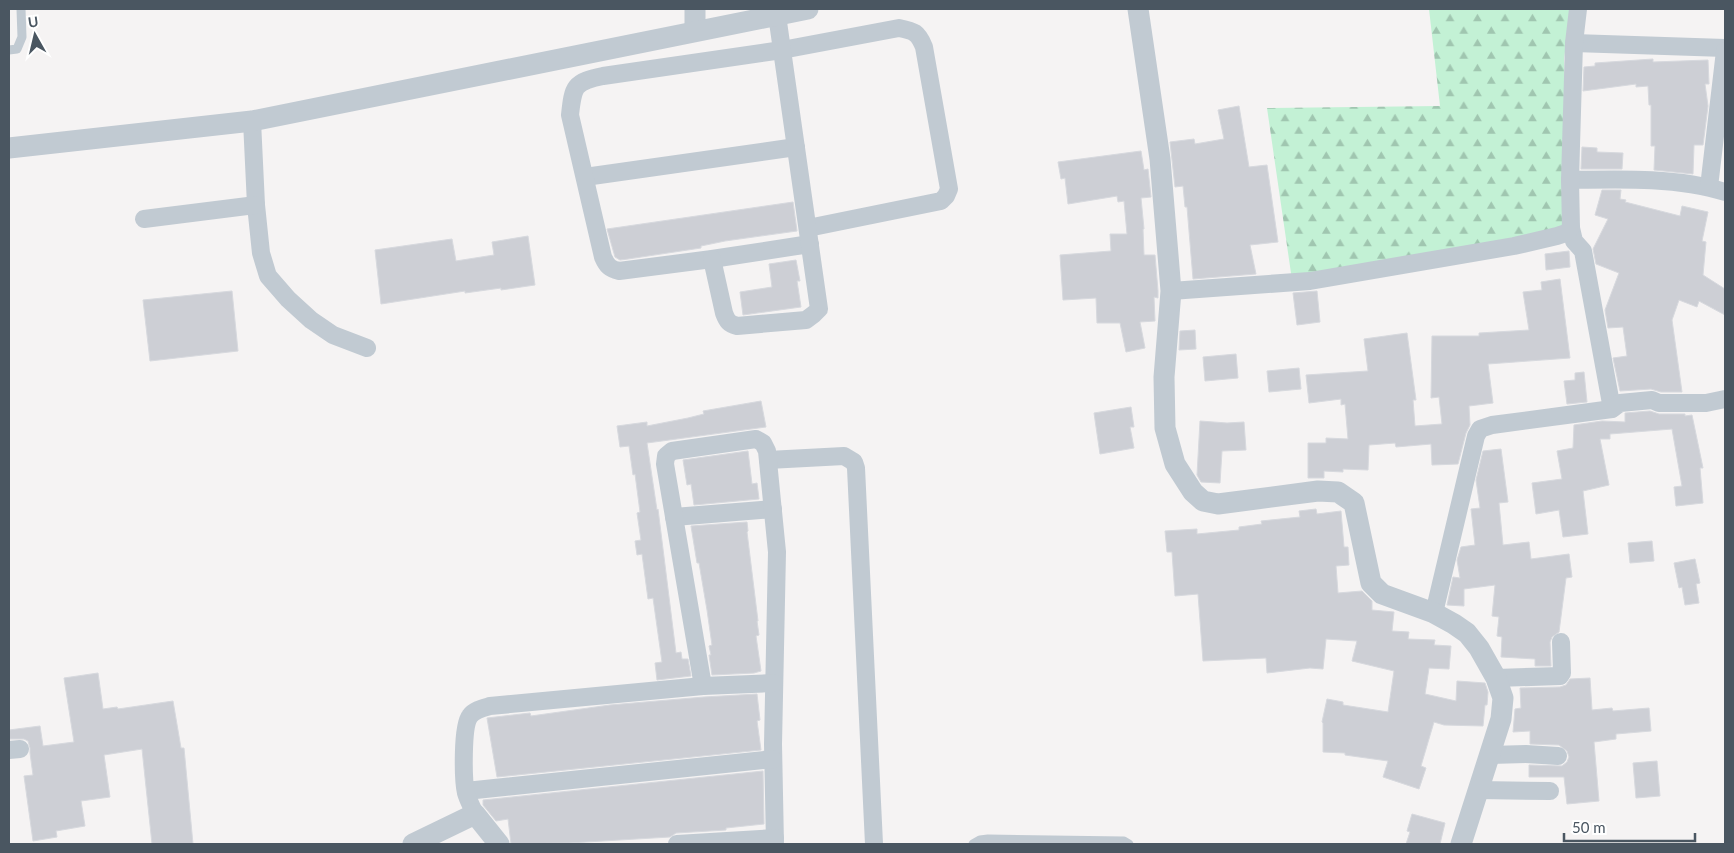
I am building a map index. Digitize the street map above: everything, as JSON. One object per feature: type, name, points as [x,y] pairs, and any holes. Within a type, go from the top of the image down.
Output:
[{"type":"street","points":[[695,9],[695,30]]},
{"type":"street","points":[[9,148],[252,120],[695,30],[720,17],[778,15],[808,9]]},
{"type":"street","points":[[1138,9],[1160,159],[1171,291],[1164,377],[1165,428],[1175,464],[1193,492],[1203,501],[1218,504],[1318,491],[1338,492],[1354,503],[1371,583],[1382,594],[1434,613],[1454,624],[1467,633],[1479,648],[1496,678],[1503,698],[1502,719],[1461,844]]},
{"type":"street","points":[[1578,9],[1574,43],[1570,180],[1571,228],[1574,241],[1584,251],[1612,409]]},
{"type":"street","points":[[712,260],[724,313],[731,325],[806,320],[819,308],[778,15]]},
{"type":"street","points":[[899,28],[920,36],[924,47],[949,188],[942,201],[809,236],[712,260],[619,271],[612,270],[607,266],[603,258],[585,177],[570,115],[574,91],[577,85],[585,80],[782,50],[899,28]]},
{"type":"street","points":[[1570,180],[1634,179],[1717,189],[1725,49],[1574,43]]},
{"type":"street","points":[[252,120],[260,252],[268,276],[288,299],[311,320],[333,335],[367,348]]},
{"type":"street","points":[[585,177],[796,147]]},
{"type":"street","points":[[144,219],[256,206]]},
{"type":"street","points":[[1171,291],[1310,281],[1514,246],[1557,236],[1566,233],[1571,228]]},
{"type":"street","points":[[1434,613],[1476,436],[1480,430],[1492,424],[1612,409],[1620,403],[1644,400],[1654,400],[1659,403],[1706,403],[1725,399]]},
{"type":"street","points":[[677,844],[775,841],[773,759],[777,552],[767,451],[763,443],[756,439],[672,451],[666,456],[665,464],[704,686]]},
{"type":"street","points":[[768,460],[844,456],[854,462],[856,468],[874,844]]},
{"type":"street","points":[[674,517],[773,509]]},
{"type":"street","points":[[1496,678],[1560,676],[1562,672],[1561,642]]},
{"type":"street","points":[[500,844],[475,814],[466,791],[465,727],[470,716],[476,711],[490,706],[704,686],[774,683]]},
{"type":"street","points":[[1490,755],[1526,754],[1558,756]]},
{"type":"street","points":[[466,791],[773,759]]},
{"type":"street","points":[[1478,790],[1550,791]]},
{"type":"street","points":[[413,844],[475,814]]},
{"type":"lane","points":[[9,50],[17,49],[22,37],[21,9]]},
{"type":"lane","points":[[973,844],[980,840],[988,839],[1124,841],[1129,844]]},
{"type":"green space","points":[[1429,9],[1571,9],[1564,59],[1569,228],[1292,280],[1267,108],[1440,106]]},
{"type":"building","points":[[1653,59],[1653,62],[1708,60],[1709,84],[1705,84],[1708,106],[1703,145],[1694,145],[1693,174],[1654,170],[1655,146],[1651,146],[1651,105],[1649,105],[1648,86],[1636,87],[1636,84],[1583,91],[1584,67],[1595,66],[1595,63]]},
{"type":"building","points":[[1239,106],[1249,167],[1267,165],[1278,242],[1250,245],[1256,274],[1193,279],[1187,207],[1185,207],[1183,186],[1175,187],[1170,142],[1194,139],[1195,144],[1224,139],[1218,110]]},
{"type":"building","points":[[1582,147],[1597,148],[1597,152],[1623,153],[1622,169],[1581,169]]},
{"type":"building","points":[[1141,151],[1144,170],[1148,169],[1151,197],[1141,198],[1144,255],[1155,255],[1158,298],[1154,297],[1155,321],[1140,322],[1145,348],[1126,352],[1120,323],[1097,323],[1096,298],[1063,300],[1060,255],[1111,251],[1110,234],[1127,234],[1124,201],[1118,202],[1117,196],[1068,204],[1065,178],[1061,179],[1058,162]]},
{"type":"building","points":[[1602,190],[1621,190],[1620,199],[1626,200],[1625,202],[1680,216],[1682,206],[1708,212],[1702,241],[1706,242],[1703,275],[1725,289],[1725,315],[1699,301],[1697,307],[1679,300],[1672,320],[1682,392],[1661,392],[1651,389],[1620,391],[1613,358],[1627,356],[1623,327],[1608,328],[1605,310],[1619,273],[1596,264],[1593,249],[1608,219],[1595,215]]},
{"type":"building","points":[[793,202],[797,231],[725,241],[701,246],[701,248],[628,259],[620,260],[615,257],[607,229]]},
{"type":"building","points":[[528,236],[535,285],[501,290],[501,288],[465,293],[465,291],[381,304],[375,250],[452,239],[456,261],[494,255],[492,242]]},
{"type":"building","points":[[1569,251],[1570,267],[1546,270],[1545,254]]},
{"type":"building","points":[[796,260],[800,281],[797,281],[801,307],[743,315],[740,292],[772,287],[769,264]]},
{"type":"building","points":[[1560,279],[1570,358],[1488,364],[1493,403],[1469,406],[1470,425],[1458,464],[1432,465],[1431,444],[1396,447],[1395,443],[1369,445],[1368,470],[1343,469],[1343,472],[1324,471],[1324,478],[1308,478],[1308,443],[1326,443],[1326,438],[1348,439],[1345,404],[1341,405],[1341,399],[1309,403],[1306,375],[1368,371],[1364,339],[1407,333],[1416,400],[1413,400],[1415,426],[1442,424],[1439,397],[1431,398],[1432,336],[1479,336],[1479,333],[1529,330],[1523,292],[1542,290],[1541,282]]},
{"type":"building","points":[[232,291],[238,351],[150,361],[143,300]]},
{"type":"building","points":[[1317,291],[1320,322],[1297,325],[1293,293]]},
{"type":"building","points":[[1195,330],[1196,349],[1179,350],[1180,331]]},
{"type":"building","points":[[1236,354],[1238,378],[1205,381],[1203,357]]},
{"type":"building","points":[[1299,368],[1301,389],[1269,392],[1267,371]]},
{"type":"building","points":[[1584,372],[1587,402],[1567,404],[1564,381],[1575,380],[1575,373]]},
{"type":"building","points":[[761,401],[766,427],[647,443],[658,509],[676,653],[681,652],[682,659],[688,659],[691,676],[657,680],[655,663],[662,662],[653,598],[648,599],[642,554],[637,555],[635,541],[641,540],[637,513],[640,512],[635,474],[633,475],[629,446],[620,447],[617,426],[647,422],[647,426],[704,414],[703,411]]},
{"type":"building","points":[[1131,407],[1134,427],[1130,427],[1134,448],[1100,454],[1094,413]]},
{"type":"building","points":[[1650,411],[1659,414],[1692,415],[1703,468],[1700,468],[1703,503],[1676,506],[1674,487],[1682,486],[1672,429],[1610,434],[1610,439],[1600,439],[1609,485],[1583,491],[1588,534],[1563,537],[1559,510],[1536,514],[1532,483],[1562,479],[1557,451],[1573,448],[1574,425],[1602,421],[1625,422],[1625,413]]},
{"type":"building","points":[[1200,421],[1244,422],[1246,450],[1222,451],[1220,483],[1201,482],[1197,475]]},
{"type":"building","points":[[1501,449],[1508,502],[1499,503],[1503,545],[1529,542],[1531,559],[1569,554],[1572,577],[1566,578],[1559,632],[1552,637],[1550,642],[1551,666],[1535,666],[1535,659],[1501,657],[1502,637],[1497,636],[1499,617],[1492,616],[1495,585],[1464,589],[1464,606],[1447,605],[1453,577],[1460,578],[1457,560],[1461,547],[1475,545],[1471,509],[1480,508],[1476,480],[1483,451]]},
{"type":"building","points":[[748,451],[752,484],[757,483],[759,499],[694,505],[691,484],[687,485],[683,460]]},
{"type":"building","points":[[1316,509],[1317,514],[1341,511],[1344,547],[1348,547],[1349,565],[1336,566],[1338,593],[1362,591],[1372,601],[1372,610],[1394,612],[1392,631],[1409,632],[1408,639],[1435,640],[1434,645],[1451,646],[1449,669],[1429,668],[1425,694],[1456,701],[1457,681],[1485,683],[1488,692],[1483,726],[1444,725],[1434,722],[1421,766],[1426,768],[1419,789],[1383,777],[1388,761],[1345,755],[1345,753],[1323,752],[1322,722],[1327,699],[1343,702],[1343,705],[1388,712],[1394,671],[1352,661],[1357,641],[1326,639],[1323,669],[1310,668],[1267,673],[1266,658],[1203,661],[1198,594],[1175,596],[1172,552],[1167,552],[1165,531],[1197,529],[1197,534],[1239,530],[1239,527],[1262,524],[1261,521],[1300,517],[1299,511]]},
{"type":"building","points":[[747,522],[758,621],[759,635],[756,636],[761,671],[712,675],[709,646],[712,645],[691,526]]},
{"type":"building","points":[[1652,541],[1654,561],[1630,563],[1628,543]]},
{"type":"building","points":[[1695,559],[1700,583],[1696,584],[1699,603],[1685,605],[1682,587],[1679,588],[1674,563]]},
{"type":"building","points":[[98,673],[103,709],[117,707],[118,709],[173,701],[181,748],[184,748],[193,844],[152,844],[142,749],[104,755],[110,797],[81,801],[85,826],[56,831],[57,837],[33,841],[24,776],[33,775],[30,748],[28,741],[24,739],[9,739],[9,730],[40,726],[43,746],[74,742],[64,678]]},
{"type":"building","points":[[1590,678],[1592,710],[1612,708],[1613,711],[1649,708],[1651,731],[1616,734],[1616,739],[1594,742],[1599,801],[1567,804],[1564,777],[1529,777],[1529,765],[1562,766],[1569,757],[1567,751],[1559,745],[1530,744],[1530,731],[1513,732],[1515,709],[1521,708],[1520,688],[1560,687],[1566,685],[1570,679]]},
{"type":"building","points":[[757,694],[760,720],[757,721],[761,750],[497,777],[487,718],[530,713],[531,716],[610,705]]},
{"type":"building","points":[[1657,761],[1660,796],[1636,798],[1633,763]]},
{"type":"building","points":[[763,771],[764,824],[726,828],[726,830],[676,833],[670,837],[569,843],[511,844],[508,819],[496,821],[483,805],[483,800]]},
{"type":"building","points":[[1412,814],[1445,823],[1440,844],[1406,844],[1410,832],[1407,831]]}]
